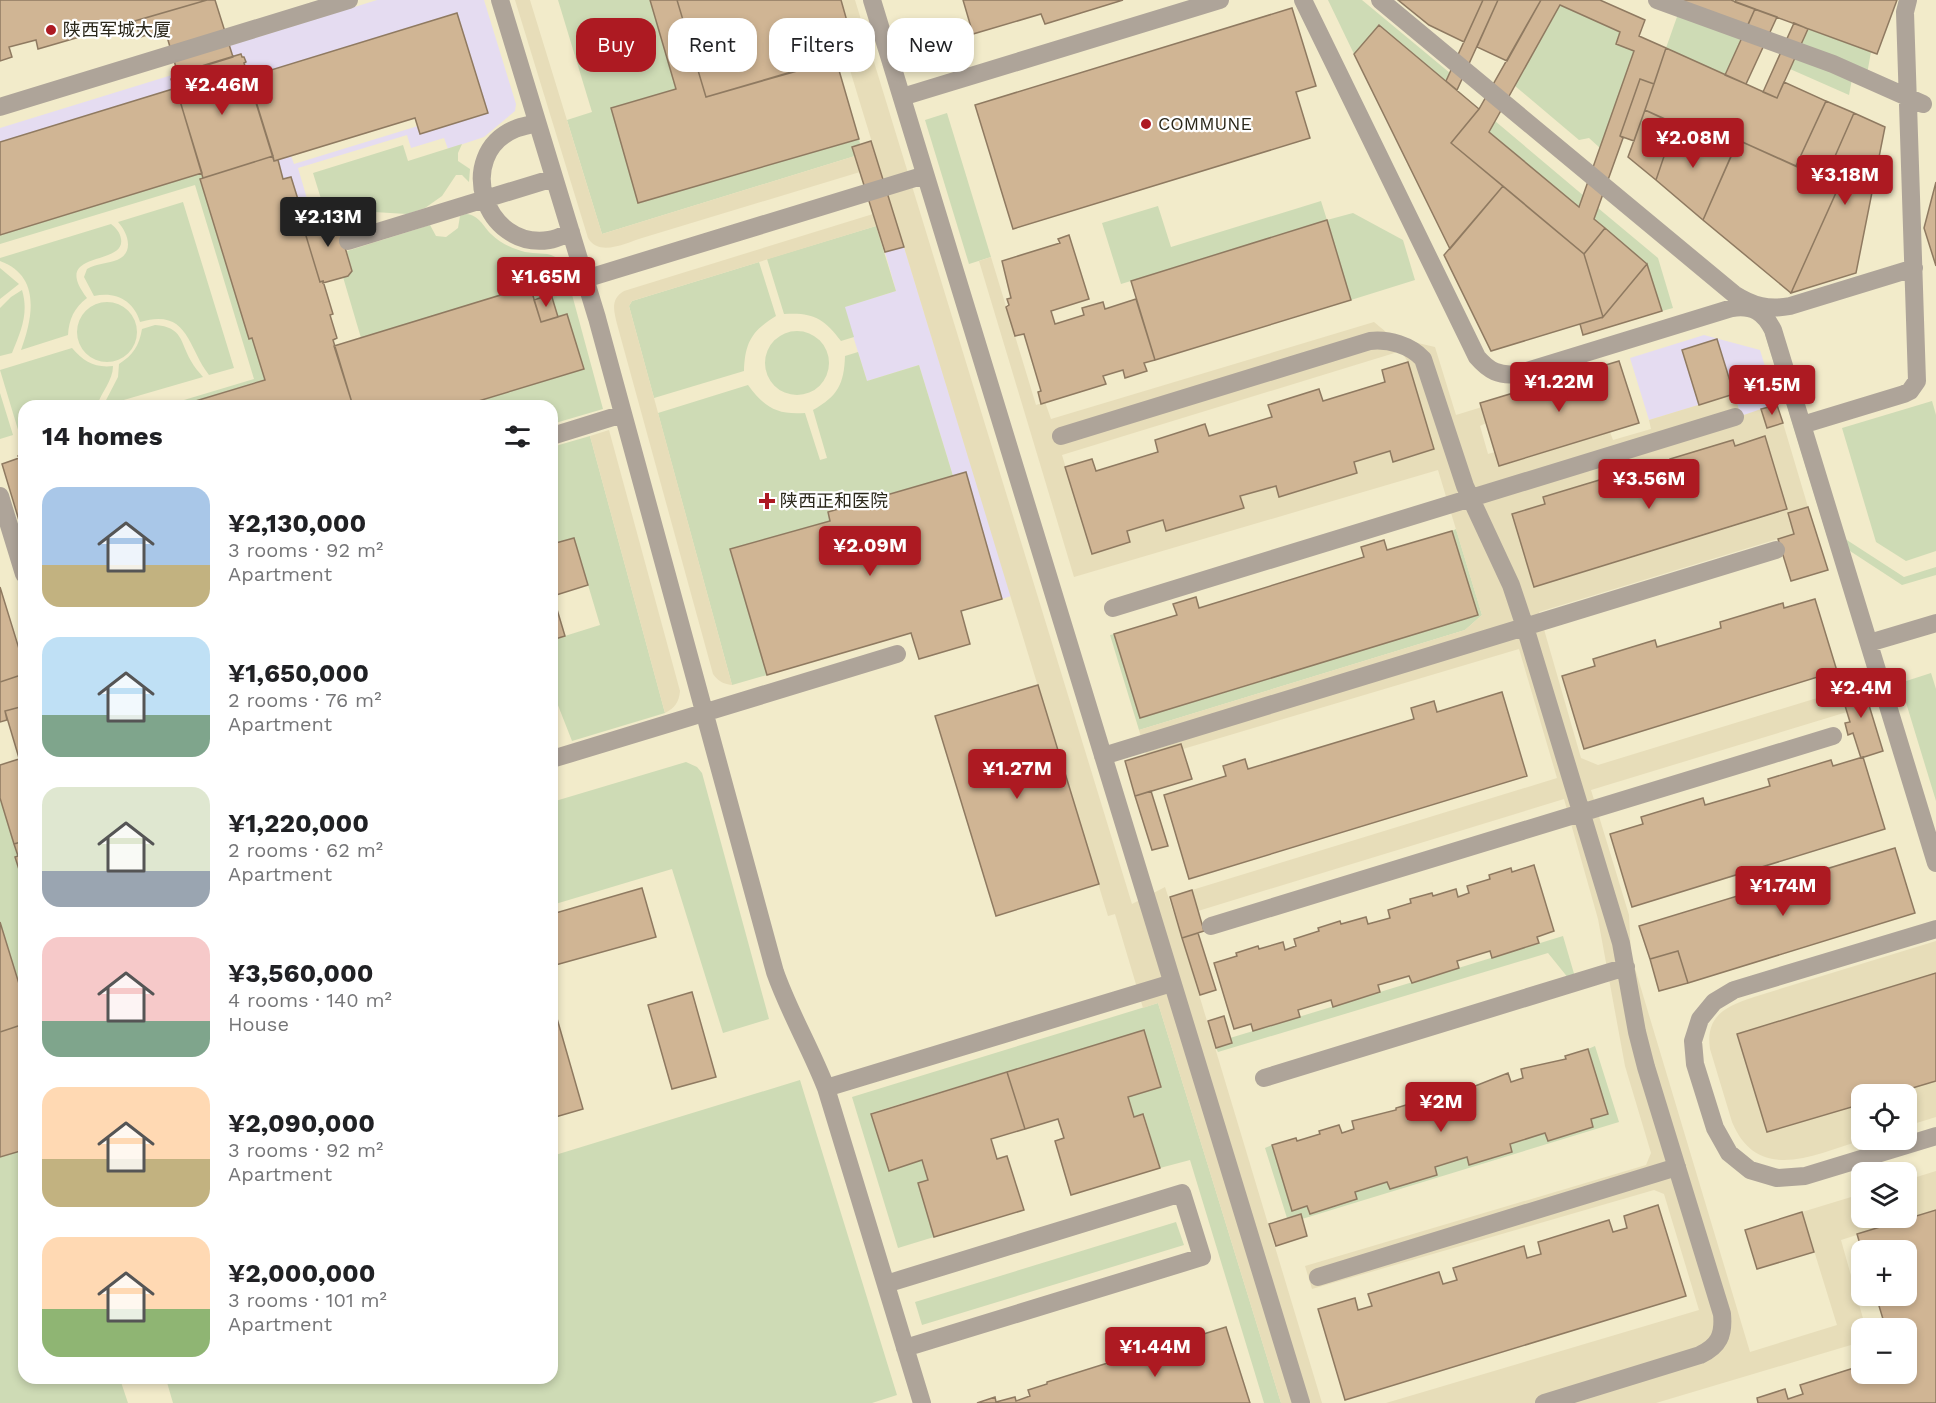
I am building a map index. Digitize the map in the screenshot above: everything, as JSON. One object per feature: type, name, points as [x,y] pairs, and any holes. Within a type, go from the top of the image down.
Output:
[{"type":"street","points":[[0,107],[349,0]]},
{"type":"street","points":[[500,0],[585,279],[775,972],[784,999],[816,1061],[826,1089],[922,1403]]},
{"type":"street","points":[[872,0],[1301,1403]]},
{"type":"street","points":[[902,97],[1220,0]]},
{"type":"street","points":[[1303,0],[1478,357],[1494,373],[1517,374],[1732,308],[1745,306],[1758,310],[1767,318],[1773,330],[1936,863]]},
{"type":"street","points":[[1380,0],[1747,303],[1775,309],[1790,306],[1914,268]]},
{"type":"street","points":[[1657,0],[1833,64],[1915,100]]},
{"type":"street","points":[[1802,425],[1904,394],[1914,387],[1918,374],[1914,268],[1915,100],[1905,12],[1908,0]]},
{"type":"street","points":[[537,123],[514,129],[496,142],[485,161],[481,184],[484,200],[490,214],[506,230],[527,239],[549,240],[571,232]]},
{"type":"street","points":[[585,279],[925,175]]},
{"type":"street","points":[[348,242],[554,178]]},
{"type":"street","points":[[1061,436],[1370,341],[1383,340],[1410,348],[1423,359],[1449,445],[1470,498],[1510,585],[1525,627],[1621,943],[1637,1032],[1722,1314],[1724,1328],[1720,1339],[1712,1349],[1701,1355],[1544,1403]]},
{"type":"street","points":[[558,434],[623,414]]},
{"type":"street","points":[[1113,608],[1735,417]]},
{"type":"street","points":[[0,496],[18,554]]},
{"type":"street","points":[[1103,756],[1776,550]]},
{"type":"street","points":[[1869,644],[1936,624]]},
{"type":"street","points":[[558,757],[897,654]]},
{"type":"street","points":[[1210,926],[1833,736]]},
{"type":"street","points":[[1936,929],[1734,990],[1714,1002],[1700,1019],[1693,1041],[1695,1064],[1715,1128],[1728,1153],[1750,1170],[1777,1178],[1805,1176],[1936,1136]]},
{"type":"street","points":[[1264,1078],[1626,967]]},
{"type":"street","points":[[826,1089],[1172,983]]},
{"type":"street","points":[[1318,1277],[1677,1167]]},
{"type":"street","points":[[886,1284],[1182,1193],[1202,1257],[906,1348]]},
{"type":"shaded area","points":[[377,0],[484,0],[516,104],[515,111],[484,137],[448,149],[444,138],[411,148],[407,135],[298,168],[313,219],[305,221],[291,177],[283,179],[278,160],[291,156],[294,164],[418,126],[420,134],[488,113],[457,13],[248,77],[244,57],[241,54],[233,57],[229,46]]},
{"type":"shaded area","points":[[172,75],[171,79],[176,88],[0,142],[0,128]]},
{"type":"shaded area","points":[[904,247],[1011,596],[1002,599],[966,472],[953,476],[919,365],[867,381],[844,307],[896,291],[885,252]]},
{"type":"shaded area","points":[[1704,335],[1760,350],[1777,405],[1741,416],[1717,339],[1682,350],[1699,405],[1649,420],[1630,358]]},
{"type":"green space","points":[[558,0],[650,0],[655,18],[576,18],[576,59]]},
{"type":"green space","points":[[1328,0],[1362,0],[1450,73],[1446,81],[1379,25],[1354,54]]},
{"type":"green space","points":[[1560,5],[1620,32],[1616,44],[1634,51],[1600,148],[1589,138],[1579,140],[1515,86]]},
{"type":"green space","points":[[1678,14],[1742,37],[1725,75],[1666,48]]},
{"type":"green space","points":[[656,21],[668,62],[668,72],[671,72],[676,89],[611,108],[638,203],[859,139],[860,144],[852,147],[855,156],[602,234],[567,120],[592,112],[580,72],[656,72]]},
{"type":"green space","points":[[1808,29],[1871,52],[1867,74],[1854,68],[1849,95],[1790,69]]},
{"type":"green space","points":[[947,113],[991,257],[969,264],[925,120]]},
{"type":"green space","points":[[1495,121],[1584,196],[1579,207],[1489,132]]},
{"type":"green space","points":[[462,144],[458,153],[458,161],[470,169],[469,182],[462,175],[456,175],[442,196],[425,208],[407,214],[357,211],[348,216],[341,232],[335,216],[326,215],[313,173],[403,145],[408,161]]},
{"type":"green space","points":[[202,173],[203,178],[200,179],[249,338],[252,338],[265,380],[199,400],[184,400],[254,379],[195,185],[0,244],[0,235]]},
{"type":"green space","points":[[1321,201],[1327,220],[1353,213],[1403,240],[1415,280],[1351,300],[1327,221],[1121,284],[1102,223],[1158,206],[1171,247]]},
{"type":"green space","points":[[183,202],[234,368],[209,375],[178,325],[168,320],[156,319],[140,322],[133,308],[123,299],[110,295],[94,296],[84,277],[87,269],[114,261],[125,254],[127,238],[118,222]]},
{"type":"green space","points":[[1598,208],[1658,258],[1673,308],[1662,311],[1647,264],[1594,220]]},
{"type":"green space","points":[[466,214],[478,219],[495,237],[507,245],[525,252],[551,255],[564,265],[603,409],[558,422],[558,400],[482,400],[584,369],[567,315],[558,317],[550,295],[361,338],[343,277],[352,271],[347,251],[430,225],[436,236],[446,237],[458,228],[460,216]]},
{"type":"green space","points":[[111,224],[120,234],[119,248],[82,265],[77,272],[78,283],[87,298],[73,314],[68,335],[21,350],[29,324],[28,287],[22,277],[13,268],[0,261],[0,258]]},
{"type":"green space","points":[[876,226],[896,291],[845,307],[854,337],[841,341],[829,327],[817,318],[802,314],[784,314],[767,259]]},
{"type":"green space","points":[[759,262],[776,316],[751,338],[746,352],[744,371],[654,398],[629,306],[632,301]]},
{"type":"green space","points":[[0,268],[19,284],[0,299]]},
{"type":"green space","points":[[22,290],[25,306],[21,329],[12,353],[0,356],[0,308]]},
{"type":"green space","points":[[1753,295],[1833,531],[1904,577],[1936,567],[1936,575],[1902,585],[1827,536]]},
{"type":"green space","points":[[107,302],[128,311],[137,332],[128,353],[107,362],[86,353],[77,332],[86,311]]},
{"type":"green space","points":[[155,325],[164,326],[176,332],[192,363],[203,377],[124,400],[106,400],[118,377],[119,364],[135,349],[142,329]]},
{"type":"green space","points":[[797,331],[815,337],[823,345],[829,363],[823,381],[815,389],[797,395],[779,389],[771,381],[765,363],[771,345],[779,337]]},
{"type":"green space","points":[[72,348],[90,363],[113,366],[111,377],[99,400],[18,400],[18,430],[0,370]]},
{"type":"green space","points":[[858,352],[867,381],[919,365],[953,476],[828,511],[830,521],[730,549],[767,675],[732,685],[658,413],[748,385],[760,399],[772,408],[787,413],[805,413],[820,460],[827,458],[813,410],[828,400],[838,388],[843,374],[845,356]]},
{"type":"green space","points":[[0,393],[13,435],[0,439]]},
{"type":"green space","points":[[1932,401],[1936,415],[1936,551],[1906,561],[1876,542],[1842,428]]},
{"type":"green space","points":[[590,436],[665,713],[572,741],[558,705],[558,638],[600,625],[574,538],[558,542],[558,445]]},
{"type":"green space","points":[[1456,529],[1482,615],[1465,630],[1139,730],[1110,635],[1114,634],[1140,718],[1477,615],[1452,531]]},
{"type":"green space","points":[[1931,673],[1936,689],[1936,801],[1900,683]]},
{"type":"green space","points":[[686,762],[697,767],[702,773],[769,1019],[723,1033],[672,869],[558,903],[558,800]]},
{"type":"green space","points":[[0,798],[18,856],[15,858],[18,867],[18,1384],[122,1384],[128,1403],[0,1403]]},
{"type":"green space","points":[[1563,936],[1575,977],[1569,979],[1548,953],[1218,1052],[1216,1048],[1230,1038]]},
{"type":"green space","points":[[1158,1003],[1281,1403],[1264,1403],[1190,1160],[1160,1168],[1144,1114],[1134,1117],[1128,1097],[1161,1087],[1144,1030],[871,1113],[888,1170],[922,1160],[928,1180],[918,1183],[934,1237],[898,1248],[852,1097]]},
{"type":"green space","points":[[1595,1046],[1619,1122],[1302,1219],[1300,1214],[1287,1218],[1265,1148],[1272,1145],[1292,1210],[1307,1206],[1310,1214],[1357,1199],[1355,1192],[1387,1182],[1390,1189],[1436,1175],[1435,1167],[1467,1157],[1469,1164],[1512,1152],[1510,1144],[1545,1133],[1548,1141],[1593,1127],[1591,1119],[1608,1114],[1588,1049]]},
{"type":"green space","points":[[800,1080],[897,1395],[872,1403],[173,1403],[167,1384],[558,1384],[558,1154]]},
{"type":"green space","points":[[1176,1222],[1184,1245],[922,1325],[915,1302]]},
{"type":"sand","points":[[515,0],[530,0],[602,234],[855,156],[860,172],[621,245],[599,247],[588,238]]},
{"type":"sand","points":[[841,0],[855,0],[861,18],[846,18]]},
{"type":"sand","points":[[875,65],[1132,904],[1165,887],[1322,1403],[1281,1403],[1158,1003],[1143,1008],[1115,914],[1108,916],[851,72],[875,72]]},
{"type":"sand","points":[[873,214],[876,226],[632,301],[629,306],[732,685],[726,684],[713,674],[617,324],[615,302],[624,291]]},
{"type":"sand","points":[[991,257],[1036,405],[1045,402],[1051,419],[1374,322],[1392,337],[1435,347],[1456,415],[1482,407],[1486,423],[1480,426],[1488,454],[1495,452],[1500,466],[1610,432],[1613,440],[1651,429],[1649,420],[1734,394],[1741,416],[1761,409],[1767,428],[1783,423],[1808,507],[1788,513],[1794,534],[1539,612],[1581,758],[1598,765],[1840,691],[1847,712],[1591,790],[1629,915],[1631,955],[1750,1352],[1837,1325],[1802,1212],[1851,1197],[1851,1228],[1879,1228],[1841,1240],[1851,1276],[1851,1306],[1860,1306],[1863,1318],[1851,1318],[1851,1345],[1656,1403],[1386,1403],[1699,1310],[1664,1194],[1654,1190],[1312,1289],[1305,1266],[1646,1165],[1651,1153],[1625,1066],[1598,919],[1564,799],[1198,911],[1192,890],[1557,778],[1519,649],[1183,749],[1181,744],[1146,755],[1139,730],[1465,630],[1482,615],[1438,470],[1074,577],[979,261]],"holes":[[[1401,351],[1408,362],[1434,449],[1394,462],[1390,451],[1354,462],[1357,473],[1280,497],[1276,486],[1240,496],[1243,508],[1167,531],[1163,520],[1127,531],[1130,542],[1092,554],[1062,455]],[[1765,436],[1787,510],[1535,587],[1512,514],[1545,504],[1606,479],[1607,485],[1672,465],[1670,459],[1735,446]]]},
{"type":"sand","points":[[609,430],[680,691],[676,704],[665,713],[590,436]]},
{"type":"sand","points":[[1936,941],[1936,973],[1737,1034],[1767,1132],[1851,1107],[1851,1144],[1825,1152],[1789,1160],[1772,1159],[1757,1153],[1743,1141],[1732,1122],[1710,1049],[1709,1037],[1711,1028],[1720,1014],[1735,1004]]},
{"type":"sand","points":[[1936,1081],[1936,1117],[1917,1123],[1917,1087]]},
{"type":"sand","points":[[1936,1171],[1936,1210],[1917,1216],[1917,1177]]},
{"type":"building","name":"陕西军城大厦","points":[[0,0],[207,0],[38,49],[36,40],[9,47],[12,57],[0,61]]},
{"type":"building","points":[[207,0],[215,0],[233,57],[178,74],[165,30],[140,37],[135,21]]},
{"type":"building","points":[[650,0],[677,0],[682,18],[668,18],[668,62],[656,18]]},
{"type":"building","points":[[677,0],[841,0],[846,18],[769,18],[769,72],[791,72],[706,97],[699,72],[757,72],[757,18],[682,18]]},
{"type":"building","points":[[963,0],[1123,0],[1045,24],[1041,14],[974,34],[974,18],[968,18]]},
{"type":"building","points":[[1398,0],[1483,0],[1464,42],[1429,25]]},
{"type":"building","points":[[1483,0],[1498,0],[1457,90],[1446,81]]},
{"type":"building","points":[[1498,0],[1541,0],[1507,61],[1477,47]]},
{"type":"building","points":[[1541,0],[1600,0],[1645,20],[1639,36],[1666,48],[1654,84],[1640,79],[1620,136],[1623,138],[1594,219],[1605,228],[1584,254],[1451,143],[1479,109]],"holes":[[[1560,5],[1620,32],[1616,44],[1634,51],[1579,207],[1489,132]]]},
{"type":"building","points":[[1673,0],[1731,0],[1755,9],[1747,27]]},
{"type":"building","points":[[1736,0],[1897,0],[1877,54],[1735,2]]},
{"type":"building","points":[[1292,8],[1316,86],[1296,92],[1310,138],[1013,229],[975,105]]},
{"type":"building","points":[[1755,9],[1777,17],[1746,84],[1725,75]]},
{"type":"building","points":[[457,13],[488,113],[420,134],[415,118],[274,161],[248,77]]},
{"type":"building","points":[[1794,23],[1808,29],[1777,98],[1763,92]]},
{"type":"building","points":[[1379,25],[1479,109],[1451,143],[1503,186],[1450,249],[1354,54]]},
{"type":"building","points":[[1666,48],[1777,98],[1784,82],[1826,101],[1796,166],[1738,140],[1734,150],[1645,110]]},
{"type":"building","points":[[241,54],[246,62],[244,63],[273,156],[203,178],[175,84],[171,79],[172,75]]},
{"type":"building","points":[[671,72],[699,72],[706,97],[794,72],[839,72],[859,139],[638,203],[611,108],[676,89]]},
{"type":"building","points":[[1640,79],[1654,84],[1634,141],[1620,136]]},
{"type":"building","points":[[176,88],[202,173],[0,235],[0,142]]},
{"type":"building","points":[[1826,101],[1854,113],[1825,179],[1796,166]]},
{"type":"building","points":[[1645,110],[1675,124],[1656,180],[1628,157]]},
{"type":"building","points":[[1854,113],[1885,127],[1856,273],[1791,293],[1839,186],[1825,179]]},
{"type":"building","points":[[1675,124],[1734,150],[1703,220],[1656,180]]},
{"type":"building","points":[[1738,140],[1839,186],[1791,293],[1703,220]]},
{"type":"building","points":[[871,141],[904,247],[885,252],[852,147]]},
{"type":"building","points":[[273,156],[274,161],[278,160],[283,179],[291,177],[320,282],[323,281],[333,314],[330,315],[337,338],[333,340],[351,400],[199,400],[265,380],[252,338],[249,339],[200,179]]},
{"type":"building","points":[[1936,182],[1936,266],[1924,228]]},
{"type":"building","points":[[1503,186],[1584,254],[1603,317],[1491,351],[1444,255]]},
{"type":"building","points":[[329,214],[336,217],[352,271],[348,276],[323,283],[323,281],[320,282],[303,226],[306,225],[305,221]]},
{"type":"building","points":[[1327,220],[1351,300],[1155,360],[1131,281]]},
{"type":"building","points":[[1605,228],[1647,264],[1603,317],[1584,254]]},
{"type":"building","points":[[1069,235],[1089,299],[1051,311],[1055,324],[1084,315],[1082,308],[1103,302],[1105,309],[1136,299],[1155,360],[1144,363],[1147,371],[1125,378],[1123,370],[1103,376],[1106,384],[1041,404],[1038,392],[1041,391],[1024,334],[1015,336],[1006,307],[1009,305],[1007,299],[1011,298],[1002,261],[1060,243],[1058,239]]},
{"type":"building","points":[[1647,264],[1662,311],[1583,335],[1580,324],[1603,317]]},
{"type":"building","points":[[530,286],[541,322],[567,314],[584,369],[482,400],[351,400],[334,346]]},
{"type":"building","points":[[551,294],[558,317],[541,322],[534,300]]},
{"type":"building","points":[[1717,339],[1734,394],[1699,405],[1682,350]]},
{"type":"building","points":[[1619,361],[1639,423],[1499,466],[1480,403]]},
{"type":"building","points":[[1408,362],[1434,449],[1393,462],[1390,451],[1354,462],[1357,473],[1279,497],[1276,486],[1240,496],[1244,508],[1166,531],[1163,520],[1127,531],[1130,542],[1092,554],[1065,467],[1092,459],[1096,471],[1158,452],[1155,440],[1205,424],[1209,436],[1272,417],[1268,405],[1319,389],[1323,401],[1385,382],[1382,370]]},
{"type":"building","points":[[1777,405],[1783,423],[1767,428],[1761,409]]},
{"type":"building","points":[[1765,436],[1787,509],[1534,587],[1512,514],[1545,504],[1543,497],[1606,478],[1607,485],[1672,465],[1670,459],[1733,440],[1735,446]]},
{"type":"building","points":[[18,458],[18,517],[2,464]]},
{"type":"building","points":[[966,472],[1002,599],[961,611],[970,644],[919,659],[911,633],[767,675],[730,549],[830,521],[828,512]]},
{"type":"building","points":[[1808,507],[1828,570],[1791,581],[1778,539],[1794,534],[1788,513]]},
{"type":"building","points":[[1452,531],[1478,615],[1140,718],[1114,634],[1177,615],[1173,604],[1196,597],[1199,608],[1364,557],[1361,547],[1384,540],[1387,550]]},
{"type":"building","points":[[574,538],[588,585],[558,594],[558,542]]},
{"type":"building","points":[[0,587],[18,646],[18,676],[0,682]]},
{"type":"building","points":[[1815,599],[1837,671],[1584,749],[1562,676],[1595,666],[1593,659],[1655,640],[1657,647],[1721,628],[1720,622],[1783,603],[1784,608]]},
{"type":"building","points":[[558,613],[565,636],[558,638]]},
{"type":"building","points":[[18,676],[18,708],[5,711],[7,720],[0,722],[0,682]]},
{"type":"building","points":[[1861,679],[1883,751],[1861,758],[1853,733],[1848,735],[1845,723],[1850,722],[1839,686]]},
{"type":"building","points":[[1038,685],[1099,884],[996,916],[935,716]]},
{"type":"building","points":[[1502,692],[1527,776],[1189,879],[1164,795],[1226,776],[1223,766],[1245,759],[1248,769],[1414,719],[1411,708],[1434,701],[1437,712]]},
{"type":"building","points":[[18,708],[18,755],[5,711]]},
{"type":"building","points":[[1181,744],[1192,779],[1135,796],[1125,761]]},
{"type":"building","points":[[1863,757],[1885,829],[1632,907],[1610,834],[1643,824],[1641,817],[1703,798],[1705,805],[1770,786],[1768,779],[1831,760],[1833,766]]},
{"type":"building","points":[[18,759],[18,843],[14,844],[0,798],[0,765]]},
{"type":"building","points":[[1151,791],[1168,846],[1152,850],[1135,796]]},
{"type":"building","points":[[18,843],[18,856],[14,844]]},
{"type":"building","points":[[1895,848],[1915,913],[1688,983],[1678,951],[1650,959],[1639,926]]},
{"type":"building","points":[[1534,865],[1554,931],[1537,937],[1539,943],[1492,958],[1490,951],[1457,961],[1459,968],[1412,983],[1409,976],[1378,985],[1380,992],[1333,1007],[1331,1000],[1298,1010],[1300,1017],[1253,1031],[1251,1024],[1234,1029],[1214,963],[1258,946],[1259,949],[1283,942],[1285,950],[1296,946],[1294,939],[1340,921],[1341,924],[1366,917],[1368,924],[1390,918],[1388,910],[1411,903],[1410,899],[1432,893],[1433,896],[1456,889],[1458,897],[1469,893],[1467,886],[1490,879],[1489,875],[1511,868],[1512,872]]},
{"type":"building","points":[[642,888],[656,937],[558,964],[558,912]]},
{"type":"building","points":[[1192,890],[1204,931],[1182,938],[1170,897]]},
{"type":"building","points":[[0,922],[18,980],[18,1026],[0,1032]]},
{"type":"building","points":[[1198,933],[1216,990],[1200,995],[1182,938]]},
{"type":"building","points":[[1678,951],[1688,983],[1659,991],[1650,959]]},
{"type":"building","points":[[1936,973],[1936,1081],[1917,1087],[1917,1084],[1851,1084],[1851,1107],[1767,1132],[1737,1034]]},
{"type":"building","points":[[692,992],[716,1077],[672,1089],[648,1005]]},
{"type":"building","points":[[1224,1016],[1232,1043],[1216,1048],[1208,1021]]},
{"type":"building","points":[[558,1022],[583,1109],[558,1116]]},
{"type":"building","points":[[18,1026],[18,1152],[0,1157],[0,1032]]},
{"type":"building","points":[[1144,1030],[1161,1087],[1128,1097],[1134,1117],[1143,1114],[1160,1168],[1071,1195],[1055,1141],[1064,1138],[1058,1119],[1025,1129],[1007,1072]]},
{"type":"building","points":[[1588,1049],[1608,1114],[1591,1119],[1593,1127],[1548,1141],[1545,1133],[1510,1144],[1512,1152],[1469,1165],[1467,1157],[1435,1167],[1437,1175],[1390,1189],[1387,1182],[1355,1192],[1357,1199],[1310,1214],[1307,1206],[1292,1211],[1272,1145],[1296,1138],[1297,1141],[1339,1125],[1342,1133],[1354,1129],[1352,1121],[1396,1110],[1396,1108],[1419,1101],[1421,1109],[1443,1102],[1441,1094],[1464,1087],[1465,1090],[1508,1073],[1511,1082],[1523,1078],[1521,1069],[1566,1059],[1565,1056]]},
{"type":"building","points":[[1007,1072],[1025,1129],[991,1139],[997,1159],[1007,1156],[1024,1210],[934,1237],[918,1183],[928,1180],[922,1160],[889,1171],[871,1114]]},
{"type":"building","points":[[1658,1205],[1686,1296],[1345,1400],[1318,1309],[1355,1298],[1358,1310],[1372,1306],[1368,1294],[1439,1272],[1443,1284],[1457,1280],[1453,1268],[1524,1246],[1527,1258],[1541,1254],[1538,1242],[1609,1220],[1613,1232],[1627,1228],[1624,1216]]},
{"type":"building","points":[[1936,1210],[1936,1403],[1758,1403],[1757,1398],[1785,1389],[1788,1399],[1803,1394],[1800,1385],[1851,1369],[1851,1384],[1917,1384],[1917,1318],[1883,1318],[1879,1306],[1917,1306],[1917,1240],[1859,1240],[1857,1234],[1877,1228],[1917,1228],[1917,1216]]},
{"type":"building","points":[[1802,1212],[1814,1252],[1757,1269],[1745,1230]]},
{"type":"building","points":[[1301,1214],[1307,1236],[1276,1246],[1269,1224]]},
{"type":"building","points":[[1226,1327],[1250,1403],[977,1403],[995,1397],[996,1402],[1015,1397],[1016,1401],[1030,1396],[1028,1390],[1047,1384],[1047,1382],[1130,1356],[1131,1360],[1148,1355],[1150,1361],[1165,1357],[1163,1349]]},
{"type":"place","name":"陕西军城大厦","points":[[51,30]]},
{"type":"place","name":"COMMUNE","points":[[1146,124]]},
{"type":"place","name":"陕西正和医院","points":[[767,501]]}]
